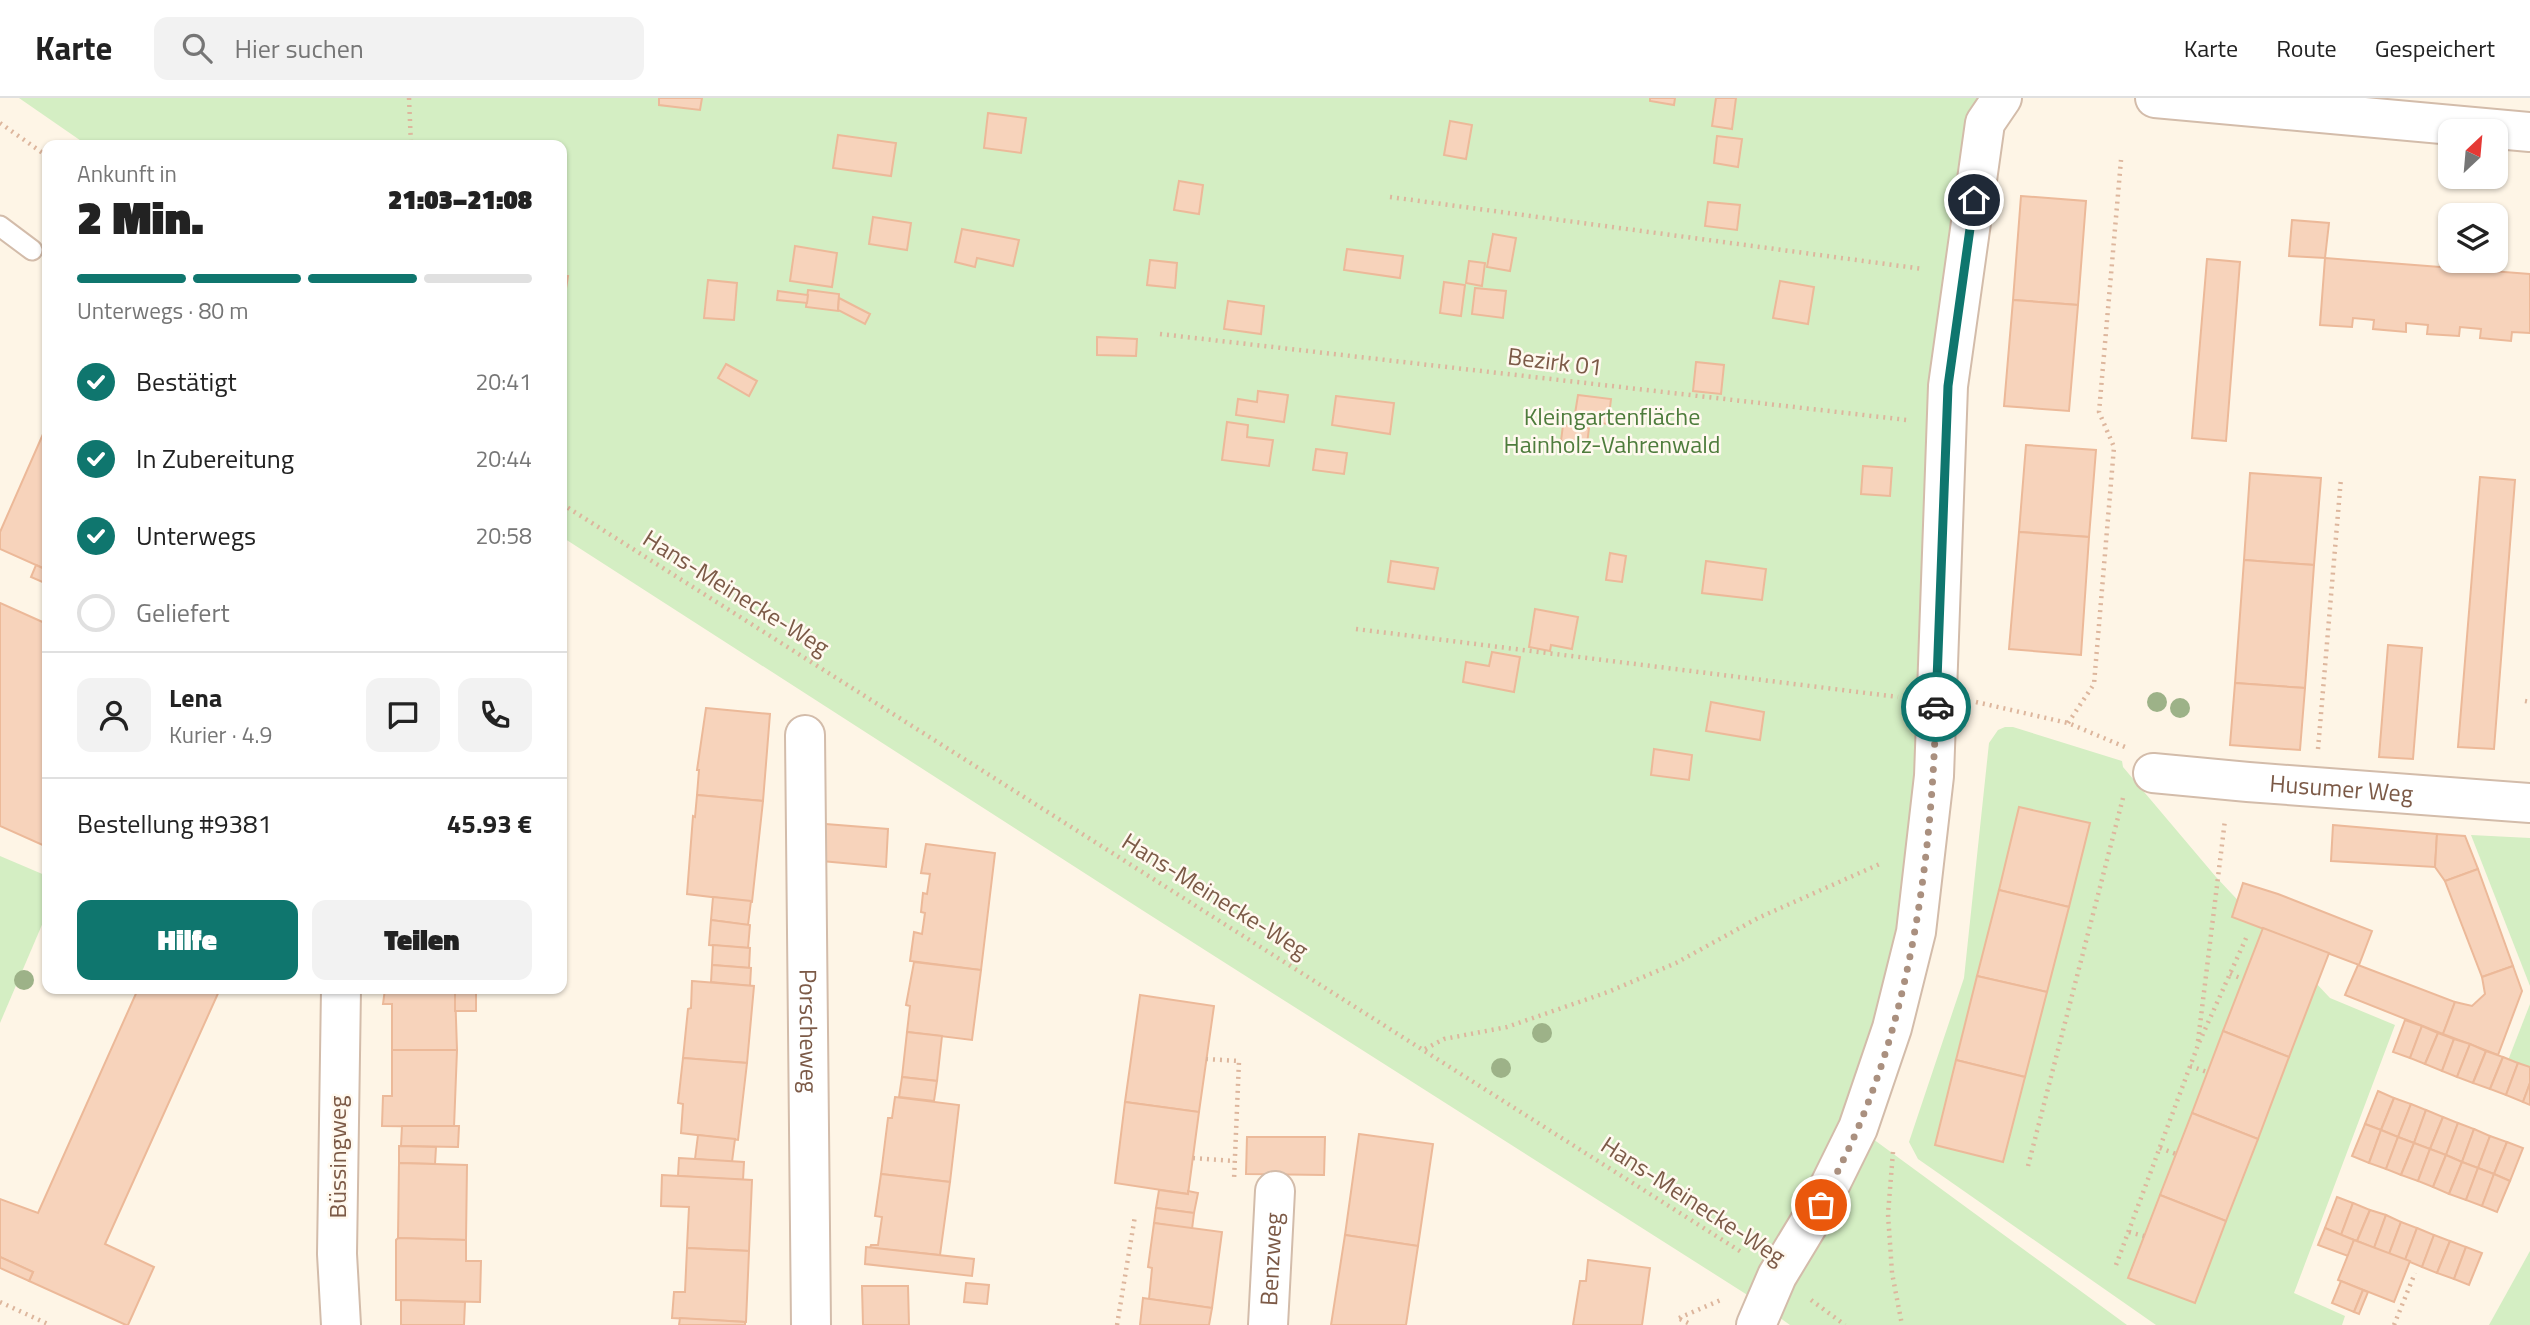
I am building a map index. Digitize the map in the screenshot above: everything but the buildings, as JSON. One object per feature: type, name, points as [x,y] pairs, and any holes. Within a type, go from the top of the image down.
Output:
[{"type":"street","points":[[1756,1325],[1777,1276],[1821,1205],[1858,1128],[1892,1028],[1916,932],[1934,776],[1948,386],[1985,124],[2002,98]]},
{"type":"street","points":[[2155,98],[2530,132]]},
{"type":"street","name":"Porscheweg","points":[[805,736],[811,1325]]},
{"type":"street","name":"Husumer Weg","points":[[2139,782],[2230,780],[2530,803]]},
{"type":"street","name":"Büssingweg","points":[[341,994],[337,1254],[341,1325]]},
{"type":"street","name":"Benzweg","points":[[1268,1325],[1275,1191]]},
{"type":"lane","points":[[0,226],[32,250]]},
{"type":"path","points":[[409,98],[411,140]]},
{"type":"path","points":[[0,123],[42,152]]},
{"type":"path","points":[[2068,723],[2094,684],[2114,447],[2099,412],[2121,160]]},
{"type":"path","points":[[1390,197],[1964,275]]},
{"type":"path","name":"Bezirk 01","points":[[1160,334],[1946,424]]},
{"type":"path","points":[[2315,787],[2341,478]]},
{"type":"path","name":"Hans-Meinecke-Weg","points":[[567,507],[1723,1239],[1845,1325]]},
{"type":"path","points":[[1356,629],[1937,702]]},
{"type":"path","points":[[1976,702],[2068,723],[2135,751],[2139,782],[2028,1166]]},
{"type":"path","points":[[2198,1045],[2230,780]]},
{"type":"path","points":[[1425,1050],[1444,1039],[1507,1027],[1608,992],[1676,962],[1758,918],[1887,861]]},
{"type":"path","points":[[2116,1265],[2198,1045],[2247,936]]},
{"type":"path","points":[[2230,974],[2243,979]]},
{"type":"path","points":[[1206,1059],[1239,1061],[1234,1189],[1275,1191]]},
{"type":"path","points":[[2190,1066],[2207,1072]]},
{"type":"path","points":[[2160,1148],[2176,1154]]},
{"type":"path","points":[[1893,1149],[1888,1214],[1892,1273],[1902,1325]]},
{"type":"path","points":[[1193,1158],[1235,1161]]},
{"type":"path","points":[[1116,1325],[1135,1216]]},
{"type":"path","points":[[2129,1232],[2144,1236]]},
{"type":"path","points":[[2394,1325],[2415,1273]]},
{"type":"path","points":[[0,1303],[50,1325]]},
{"type":"path","points":[[1679,1318],[1692,1325]]},
{"type":"green space","name":"Kleingartenfläche Hainholz-Vahrenwald","points":[[19,98],[2002,98],[1985,124],[1934,776],[1858,1128],[2127,1325],[1790,1325],[1749,1296],[567,540],[567,140],[80,140]]},
{"type":"green space","points":[[2013,727],[2122,761],[2123,767],[2216,877],[2330,998],[2395,1025],[2294,1293],[2345,1316],[2342,1325],[2156,1325],[1918,1159],[1909,1142],[1964,978],[1989,743],[1998,730]]},
{"type":"green space","points":[[2471,835],[2530,838],[2530,986]]},
{"type":"green space","points":[[0,856],[42,874],[42,925],[0,1023]]},
{"type":"green space","points":[[2530,1004],[2530,1072],[2507,1063]]},
{"type":"green space","points":[[2530,1251],[2530,1325],[2489,1325]]},
{"type":"way so far","points":[[1821,1205],[1858,1128],[1892,1028],[1916,932],[1934,776],[1936,707]]},
{"type":"route","points":[[1936,707],[1948,386],[1974,200]]}]
